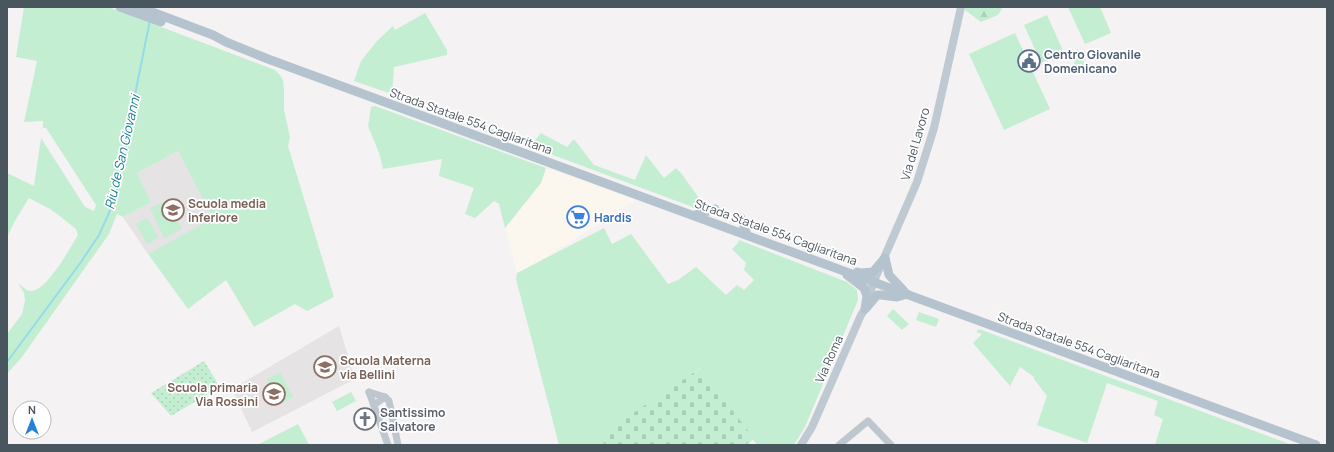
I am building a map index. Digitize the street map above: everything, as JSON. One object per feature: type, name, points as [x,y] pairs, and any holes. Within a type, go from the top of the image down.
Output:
[{"type":"main road","name":"Strada Statale 554 Cagliaritana","points":[[120,7],[134,9],[163,19],[211,40],[226,42],[1316,445]]},
{"type":"main road","name":"Via del Lavoro","points":[[874,281],[917,182],[931,138],[950,61],[961,7]]},
{"type":"main road","points":[[695,215],[715,209]]},
{"type":"main road","points":[[741,218],[747,235]]},
{"type":"main road","points":[[838,268],[861,273],[873,272],[885,258]]},
{"type":"main road","points":[[865,309],[877,296],[897,297],[908,294],[889,275],[885,258]]},
{"type":"main road","points":[[838,268],[864,288],[867,296],[865,309]]},
{"type":"main road","name":"Via Roma","points":[[801,445],[812,427],[865,309],[874,281]]},
{"type":"street","points":[[388,445],[369,392],[385,397],[389,401],[398,445]]},
{"type":"street","points":[[374,405],[385,397]]},
{"type":"street","points":[[839,445],[868,421],[890,445]]},
{"type":"shaded area","name":"Scuola media inferiore","points":[[178,151],[214,218],[148,254],[123,217],[151,202],[137,173]]},
{"type":"shaded area","points":[[546,168],[636,200],[524,271],[517,273],[505,228],[541,183]]},
{"type":"shaded area","points":[[339,326],[355,379],[252,432],[232,389]]},
{"type":"green space","points":[[24,7],[108,7],[275,70],[283,80],[284,110],[290,137],[288,146],[334,297],[307,311],[295,304],[254,327],[226,280],[188,309],[148,254],[213,218],[178,151],[137,173],[151,202],[123,217],[117,214],[109,234],[22,357],[7,374],[7,334],[22,314],[25,301],[24,293],[18,283],[29,291],[37,289],[44,284],[64,259],[78,235],[76,229],[61,217],[50,209],[29,198],[7,237],[7,173],[34,186],[41,138],[85,207],[94,211],[96,205],[46,128],[43,128],[43,121],[24,122],[37,61],[16,57]]},
{"type":"green space","points":[[965,7],[1003,7],[998,15],[981,22],[965,10]]},
{"type":"green space","points":[[1068,7],[1100,7],[1111,33],[1085,44]]},
{"type":"green space","points":[[425,13],[447,50],[447,55],[394,67],[392,94],[354,81],[361,61],[377,41],[393,26],[395,30]]},
{"type":"green space","points":[[1047,15],[1064,53],[1041,63],[1024,25]]},
{"type":"green space","points":[[1015,33],[1050,109],[1004,130],[969,54]]},
{"type":"green space","points":[[1078,49],[1087,69],[1079,72],[1070,53]]},
{"type":"green space","points":[[375,106],[546,168],[541,183],[505,228],[499,204],[494,201],[475,218],[465,214],[474,188],[439,176],[442,159],[383,169],[379,153],[368,126],[371,107]]},
{"type":"green space","points":[[468,121],[533,143],[541,133],[567,147],[574,139],[594,165],[635,180],[646,155],[664,178],[676,168],[704,205],[698,209],[467,124]]},
{"type":"green space","points":[[167,200],[182,229],[164,238],[150,208]]},
{"type":"green space","points":[[147,218],[159,238],[147,244],[136,224]]},
{"type":"green space","points":[[604,228],[612,244],[631,234],[668,284],[678,280],[696,267],[726,295],[737,285],[744,290],[754,280],[744,270],[746,263],[732,249],[739,240],[847,282],[857,290],[858,300],[805,427],[794,445],[757,445],[700,368],[605,445],[559,445],[516,279],[517,273]]},
{"type":"green space","points":[[893,309],[909,324],[902,330],[887,316]]},
{"type":"green space","points":[[919,312],[939,319],[936,327],[916,320]]},
{"type":"green space","points":[[979,329],[1292,445],[1155,445],[1163,419],[1154,415],[1158,401],[1107,383],[1087,443],[1037,425],[1047,396],[1034,377],[1020,367],[1010,386],[973,343],[982,334],[976,332]]},
{"type":"green space","points":[[204,361],[220,387],[171,416],[151,393]]},
{"type":"green space","points":[[701,368],[754,439],[746,445],[605,445],[599,436]]},
{"type":"green space","points":[[280,372],[293,397],[280,404],[267,379]]},
{"type":"green space","points":[[351,392],[356,401],[337,411],[332,402]]},
{"type":"green space","points":[[298,424],[309,445],[259,444]]},
{"type":"waterway","name":"Riu de San Giovanni","points":[[7,362],[81,262],[99,235],[113,204],[150,20]]},
{"type":"place","name":"Centro Giovanile Domenicano","points":[[1029,61]]},
{"type":"place","name":"Scuola media inferiore","points":[[173,210]]},
{"type":"place","name":"Hardis","points":[[578,217]]},
{"type":"place","name":"Scuola Materna via Bellini","points":[[325,367]]},
{"type":"place","name":"Scuola primaria Via Rossini","points":[[274,394]]},
{"type":"place","name":"Santissimo Salvatore","points":[[365,419]]}]
